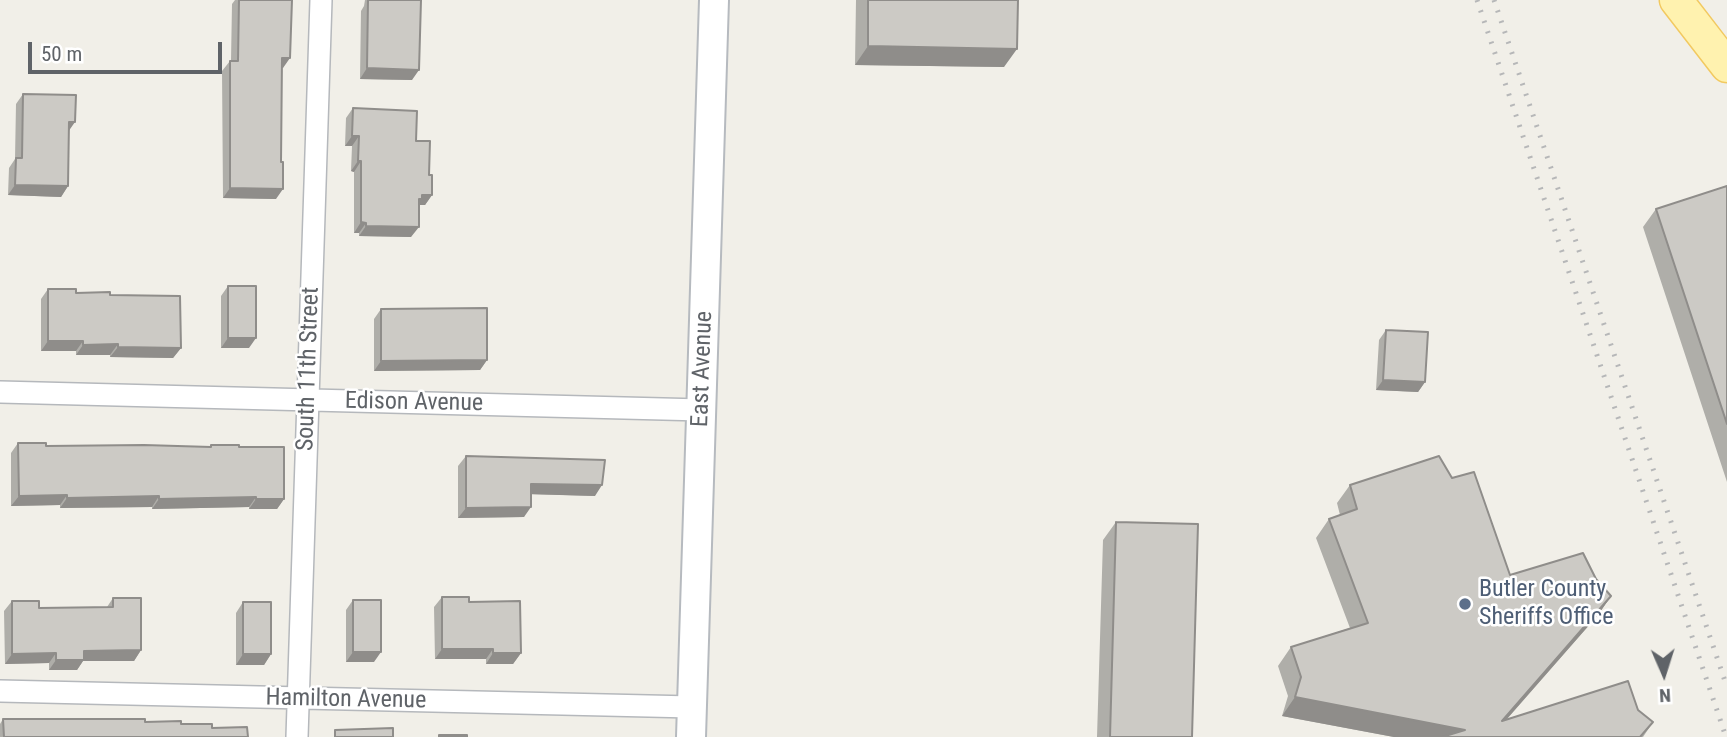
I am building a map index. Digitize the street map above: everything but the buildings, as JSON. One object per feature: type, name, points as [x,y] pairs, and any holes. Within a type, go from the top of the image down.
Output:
[{"type":"main road","points":[[1676,0],[1727,66]]},
{"type":"street","name":"South 11th Street","points":[[297,737],[321,0]]},
{"type":"street","name":"East Avenue","points":[[691,737],[714,0]]},
{"type":"street","name":"Edison Avenue","points":[[0,393],[702,410]]},
{"type":"street","name":"Hamilton Avenue","points":[[0,691],[692,707]]},
{"type":"railway","points":[[1477,0],[1726,737]]},
{"type":"railway","points":[[1494,0],[1727,687]]},
{"type":"place","name":"Butler County Sheriffs Office","points":[[1465,604]]}]
